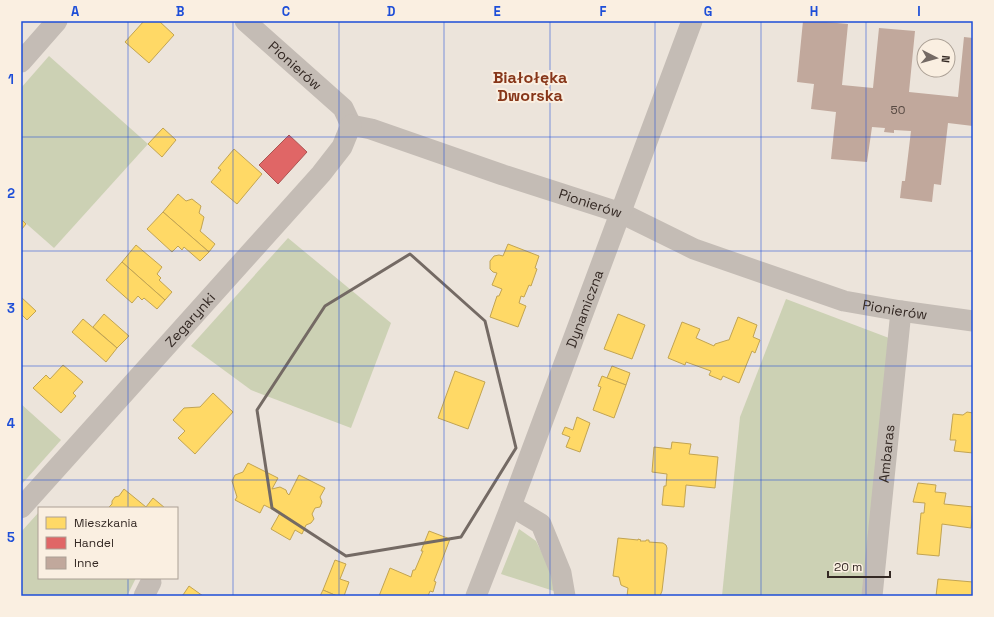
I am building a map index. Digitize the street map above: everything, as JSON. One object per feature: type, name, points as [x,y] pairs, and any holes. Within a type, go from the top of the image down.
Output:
[{"type":"street","points":[[21,62],[57,21]]},
{"type":"street","name":"Pionierów","points":[[245,21],[343,108],[351,125],[371,129],[502,174],[622,212],[694,249],[844,301],[973,321]]},
{"type":"street","name":"Dynamiczna","points":[[476,596],[512,506],[692,21]]},
{"type":"street","name":"Zegarynki","points":[[21,508],[321,174],[342,147],[351,125]]},
{"type":"street","name":"Ambaras","points":[[872,596],[901,311]]},
{"type":"street","points":[[512,506],[541,524],[561,573],[565,596]]},
{"type":"highlighted area","points":[[410,254],[485,321],[516,448],[461,537],[346,556],[272,508],[257,410],[325,306]]},
{"type":"green space","points":[[49,56],[148,144],[54,248],[21,219],[21,88]]},
{"type":"green space","points":[[288,238],[391,323],[351,428],[251,390],[191,346]]},
{"type":"green space","points":[[786,299],[889,338],[864,596],[722,596],[740,417]]},
{"type":"green space","points":[[21,404],[61,440],[21,485]]},
{"type":"green space","points":[[38,513],[38,579],[136,579],[127,596],[21,596],[21,532]]},
{"type":"green space","points":[[519,529],[536,541],[546,561],[557,592],[501,574]]},
{"type":"building: Mieszkania","points":[[144,21],[159,21],[174,35],[149,63],[125,42]]},
{"type":"building: Mieszkania","points":[[163,128],[176,140],[162,157],[148,144]]},
{"type":"building: Mieszkania","points":[[234,149],[262,174],[237,204],[211,182],[221,170],[218,168]]},
{"type":"building: Mieszkania","points":[[178,194],[186,201],[192,199],[201,206],[199,213],[204,217],[200,231],[215,244],[209,252],[163,212]]},
{"type":"building: Mieszkania","points":[[163,212],[209,252],[200,261],[184,247],[182,250],[178,246],[172,252],[147,229]]},
{"type":"building: Mieszkania","points":[[21,219],[26,224],[21,230]]},
{"type":"building: Mieszkania","points":[[508,244],[539,256],[535,268],[537,269],[531,286],[529,285],[524,297],[521,296],[519,303],[526,306],[518,327],[490,317],[497,296],[499,296],[502,289],[492,285],[497,273],[490,269],[490,261],[494,256],[503,256]]},
{"type":"building: Mieszkania","points":[[136,245],[162,267],[157,274],[161,278],[159,280],[172,292],[165,300],[122,262]]},
{"type":"building: Mieszkania","points":[[122,262],[165,300],[157,309],[144,298],[142,300],[138,296],[132,303],[106,280]]},
{"type":"building: Mieszkania","points":[[21,297],[36,311],[27,320],[21,314]]},
{"type":"building: Mieszkania","points":[[104,314],[129,336],[117,348],[93,327]]},
{"type":"building: Mieszkania","points":[[618,314],[645,325],[632,359],[604,349]]},
{"type":"building: Mieszkania","points":[[738,317],[757,325],[753,337],[760,340],[755,353],[752,351],[739,383],[723,376],[721,380],[709,375],[711,371],[686,362],[685,365],[668,358],[682,322],[700,329],[696,338],[714,346],[715,344],[729,340]]},
{"type":"building: Mieszkania","points":[[83,319],[117,348],[106,362],[72,332]]},
{"type":"building: Mieszkania","points":[[63,365],[83,382],[73,393],[76,396],[61,413],[33,388],[46,375],[50,379]]},
{"type":"building: Mieszkania","points":[[612,366],[630,373],[626,385],[607,378]]},
{"type":"building: Mieszkania","points":[[455,371],[485,382],[468,429],[438,418]]},
{"type":"building: Mieszkania","points":[[602,376],[626,385],[614,418],[593,410],[601,387],[598,386]]},
{"type":"building: Mieszkania","points":[[213,393],[233,412],[195,454],[178,438],[185,431],[173,420],[184,408],[200,407]]},
{"type":"building: Mieszkania","points":[[967,412],[973,413],[973,453],[954,451],[956,440],[950,440],[953,414],[963,415]]},
{"type":"building: Mieszkania","points":[[577,417],[590,423],[580,452],[566,447],[570,437],[562,434],[565,427],[573,430]]},
{"type":"building: Mieszkania","points":[[672,442],[691,444],[689,454],[718,457],[715,488],[686,485],[684,507],[662,505],[667,474],[652,472],[654,447],[671,449]]},
{"type":"building: Mieszkania","points":[[248,463],[278,478],[272,489],[280,487],[286,490],[289,495],[299,475],[325,488],[320,497],[322,502],[320,507],[315,508],[312,514],[314,519],[311,523],[306,525],[302,534],[295,530],[290,540],[271,529],[280,513],[264,505],[260,513],[235,500],[237,497],[232,481],[235,475],[243,472]]},
{"type":"building: Mieszkania","points":[[918,483],[936,485],[935,492],[946,493],[944,504],[973,507],[971,528],[942,524],[939,556],[917,554],[921,513],[924,513],[925,503],[913,502]]},
{"type":"building: Mieszkania","points":[[124,489],[146,507],[109,507],[115,497],[119,496]]},
{"type":"building: Mieszkania","points":[[153,498],[164,507],[146,507]]},
{"type":"building: Mieszkania","points":[[429,531],[450,539],[434,581],[436,582],[433,592],[430,591],[428,596],[379,596],[390,568],[411,577],[423,551],[421,551]]},
{"type":"building: Mieszkania","points":[[618,538],[638,539],[641,540],[640,541],[649,540],[649,542],[663,543],[666,545],[667,548],[662,591],[660,596],[627,596],[628,588],[621,585],[619,577],[613,576]]},
{"type":"building: Mieszkania","points":[[335,560],[346,564],[340,579],[349,582],[344,596],[337,596],[323,590]]},
{"type":"building: Mieszkania","points":[[938,579],[973,582],[973,596],[936,596]]},
{"type":"building: Mieszkania","points":[[189,586],[203,596],[180,596],[183,595]]},
{"type":"building: Mieszkania","points":[[323,590],[337,596],[320,596]]},
{"type":"building: Handel","points":[[289,135],[307,152],[278,184],[259,165]]},
{"type":"building: Inne","points":[[803,21],[848,24],[842,85],[873,88],[879,28],[915,31],[909,92],[958,97],[964,37],[973,38],[973,126],[948,123],[941,185],[934,184],[932,202],[900,198],[902,181],[905,181],[911,131],[894,130],[894,133],[884,132],[885,128],[872,127],[867,162],[831,159],[836,112],[811,109],[814,84],[797,82]]},
{"type":"district","name":"Białołęka Dworska","points":[[530,86]]}]
